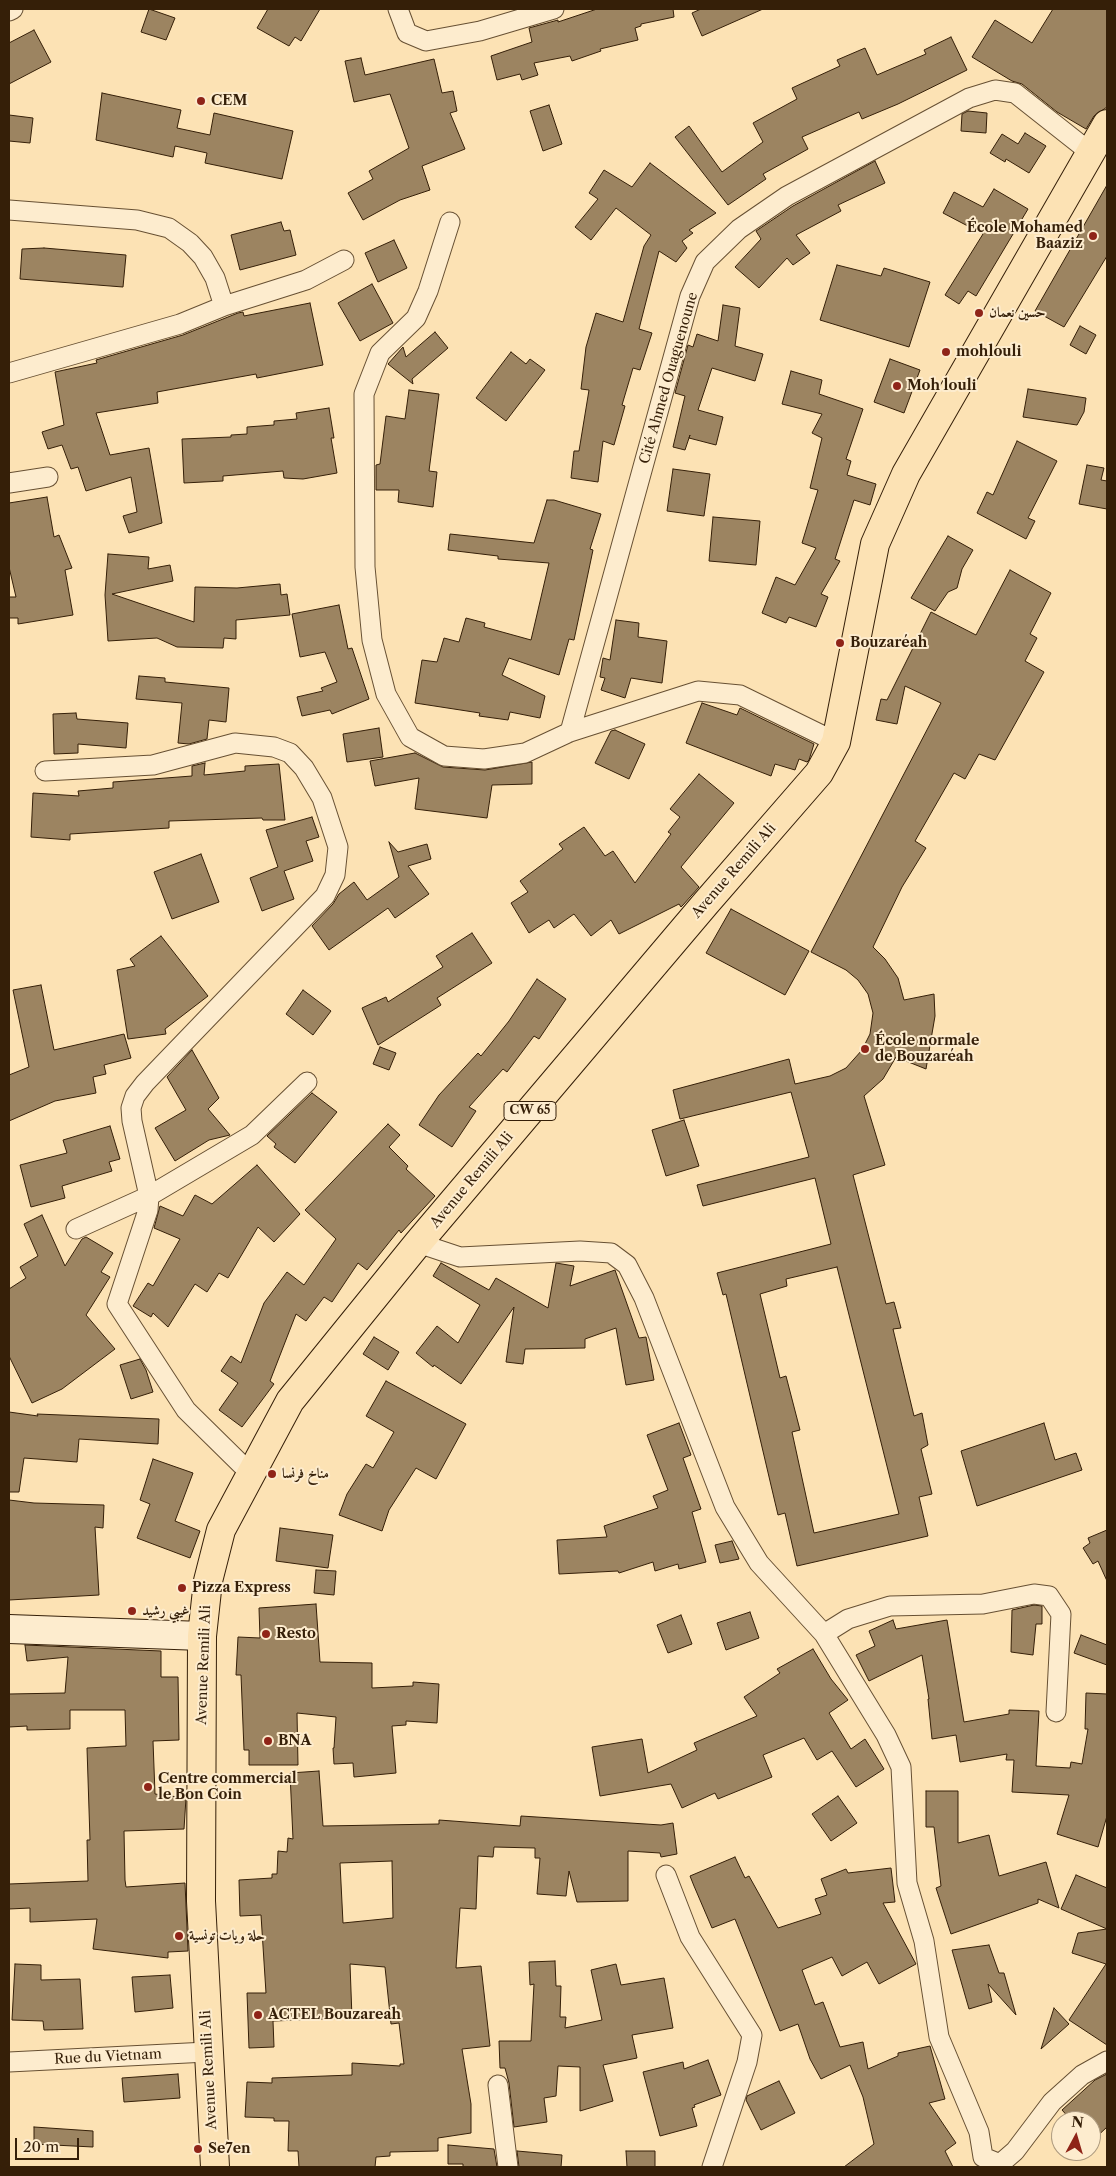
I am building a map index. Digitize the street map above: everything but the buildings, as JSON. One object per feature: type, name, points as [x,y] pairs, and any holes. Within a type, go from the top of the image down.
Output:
[{"type":"main road","name":"Avenue Remili Ali","points":[[215,2167],[207,2052],[201,1901],[202,1636],[208,1581],[221,1530],[290,1401],[418,1243],[706,903],[819,773],[836,742],[875,544],[906,474],[1107,124]]},
{"type":"main road","points":[[9,1629],[202,1636]]},
{"type":"street","points":[[9,11],[14,9]]},
{"type":"street","points":[[398,9],[407,33],[426,41],[480,31],[554,9]]},
{"type":"street","name":"Cité Ahmed Ouaguenoune","points":[[570,732],[690,296],[705,262],[739,229],[787,196],[970,98],[995,90],[1014,93],[1091,153]]},
{"type":"street","points":[[9,210],[137,220],[169,228],[190,243],[203,258],[215,278],[224,306]]},
{"type":"street","points":[[450,222],[428,291],[416,318],[380,353],[364,394],[365,567],[372,640],[386,694],[410,737],[444,756],[484,759],[525,753],[570,732],[698,691],[740,696],[836,742]]},
{"type":"street","points":[[9,374],[180,324],[224,306],[306,280],[344,260]]},
{"type":"street","points":[[9,483],[48,477]]},
{"type":"street","points":[[44,771],[153,765],[235,743],[274,747],[290,753],[304,768],[322,798],[338,847],[334,875],[325,896],[134,1096],[131,1108],[132,1122],[149,1196],[148,1210],[117,1304],[186,1410],[251,1474]]},
{"type":"street","points":[[76,1229],[149,1196],[252,1136],[306,1082]]},
{"type":"street","points":[[418,1243],[460,1257],[580,1251],[611,1254],[627,1265],[644,1298],[725,1507],[759,1563],[824,1634],[886,1735],[901,1767],[907,1883],[924,1941],[939,2037],[979,2132],[984,2162],[1000,2164],[1015,2152],[1052,2102],[1082,2075],[1107,2061]]},
{"type":"street","points":[[824,1634],[848,1619],[890,1606],[983,1604],[1034,1594],[1049,1596],[1061,1614],[1056,1712]]},
{"type":"street","points":[[666,1875],[690,1938],[752,2035],[747,2062],[712,2167]]},
{"type":"street","name":"Rue du Vietnam","points":[[9,2062],[207,2052]]},
{"type":"street","points":[[498,2086],[508,2167]]},
{"type":"place","name":"CEM","points":[[201,101]]},
{"type":"place","name":"École Mohamed Baaziz","points":[[1093,236]]},
{"type":"place","name":"حسين نعمان","points":[[979,313]]},
{"type":"place","name":"mohlouli","points":[[946,352]]},
{"type":"place","name":"Moh louli","points":[[897,386]]},
{"type":"place","name":"Bouzaréah","points":[[840,643]]},
{"type":"place","name":"École normale de Bouzaréah","points":[[865,1049]]},
{"type":"place","name":"مناخ فرنسا","points":[[272,1474]]},
{"type":"place","name":"Pizza Express","points":[[182,1588]]},
{"type":"place","name":"غيبي رشيد","points":[[132,1611]]},
{"type":"place","name":"Resto","points":[[266,1634]]},
{"type":"place","name":"BNA","points":[[268,1741]]},
{"type":"place","name":"Centre commercial le Bon Coin","points":[[148,1787]]},
{"type":"place","name":"حلة ويات تونسية","points":[[179,1936]]},
{"type":"place","name":"ACTEL Bouzareah","points":[[258,2015]]},
{"type":"place","name":"Se7en","points":[[198,2149]]}]
